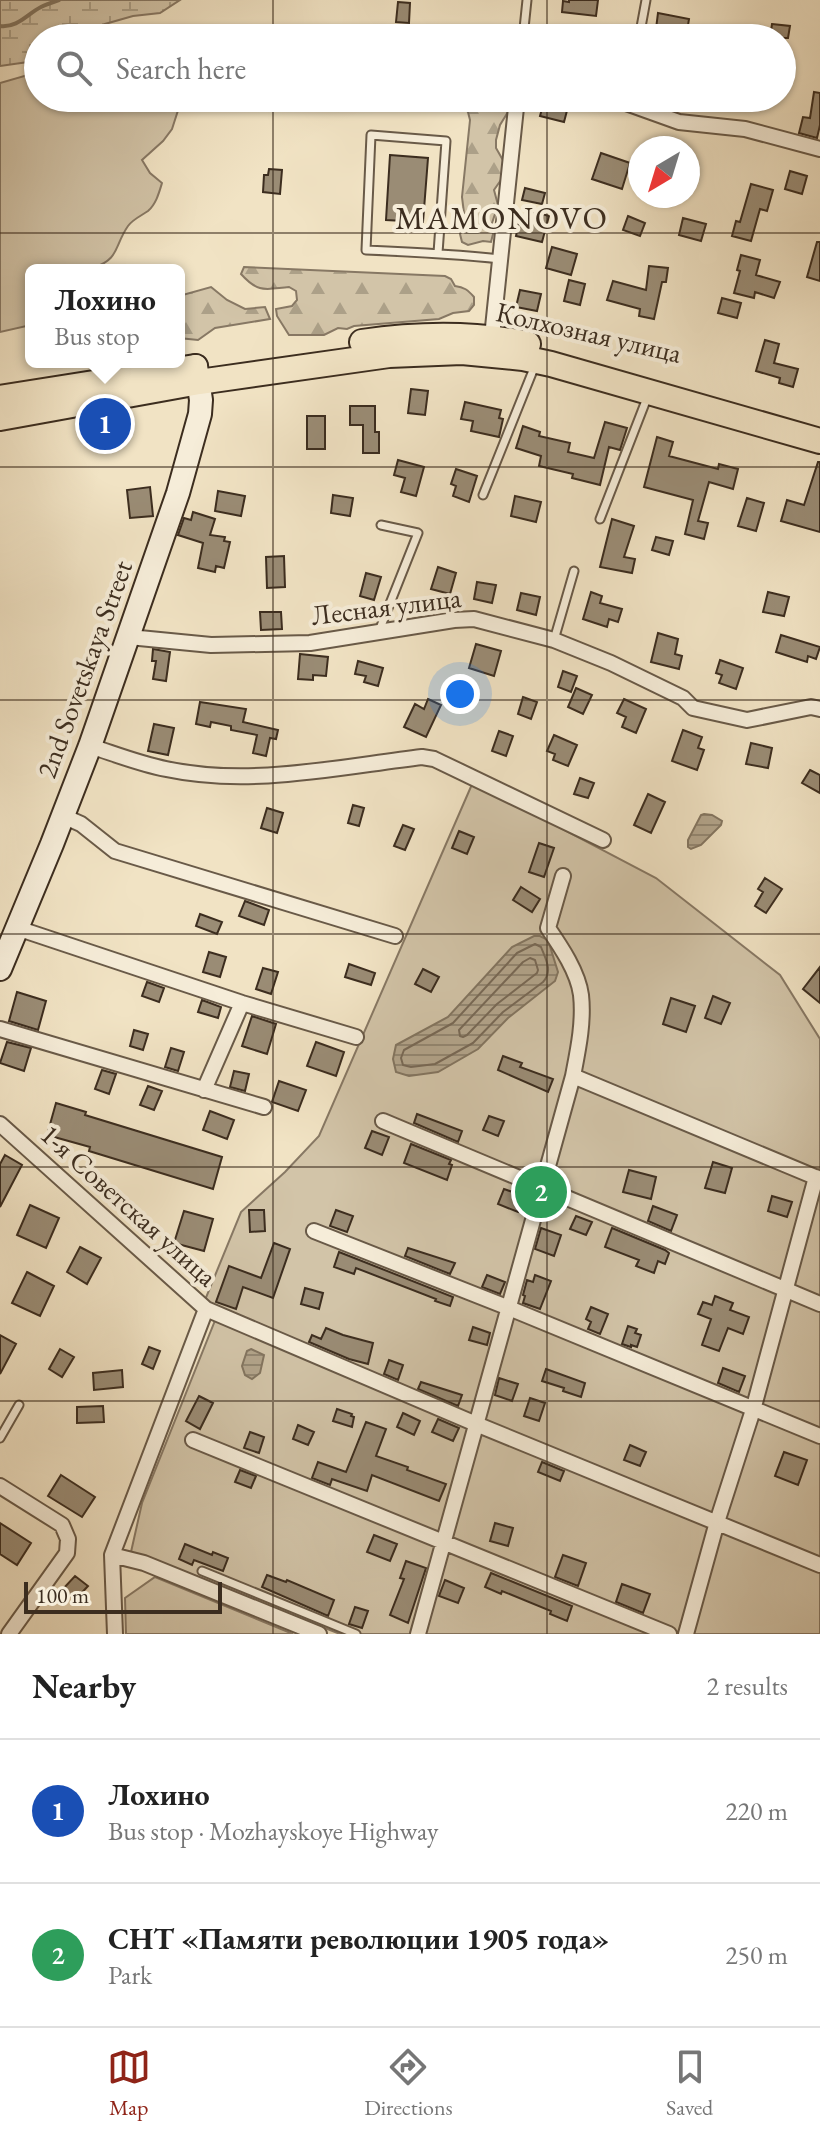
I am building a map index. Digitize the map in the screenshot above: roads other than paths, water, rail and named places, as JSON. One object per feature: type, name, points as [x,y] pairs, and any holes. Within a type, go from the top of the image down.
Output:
[{"type":"main road","name":"Колхозная улица","points":[[198,374],[386,339],[492,337],[569,353],[820,426]]},
{"type":"main road","name":"Колхозная улица","points":[[198,374],[389,355],[462,352],[496,355],[537,361],[820,441]]},
{"type":"main road","points":[[0,398],[198,374]]},
{"type":"main road","points":[[0,418],[198,374]]},
{"type":"street","points":[[492,337],[516,112]]},
{"type":"street","points":[[654,112],[679,122],[745,129],[820,149]]},
{"type":"street","name":"2nd Sovetskaya Street","points":[[0,969],[63,816],[129,637],[193,442],[200,414],[198,374]]},
{"type":"street","name":"Лесная улица","points":[[129,637],[225,644],[310,643],[474,619],[554,640],[626,670],[683,698],[693,708],[747,720],[811,707],[820,709]]},
{"type":"street","points":[[90,746],[165,769],[244,777],[422,757],[434,759],[603,840]]},
{"type":"street","points":[[63,816],[81,824],[115,851],[395,936]]},
{"type":"street","points":[[418,1634],[573,1076],[580,1037],[581,993],[566,954],[548,928],[563,876]]},
{"type":"street","points":[[17,928],[242,1003],[356,1037]]},
{"type":"street","points":[[204,1090],[242,1003]]},
{"type":"street","points":[[0,1029],[264,1107]]},
{"type":"street","points":[[573,1076],[818,1178],[686,1634]]},
{"type":"street","points":[[383,1121],[820,1304]]},
{"type":"street","name":"1-я Советская улица","points":[[0,1124],[206,1309],[112,1555]]},
{"type":"street","points":[[314,1231],[820,1436]]},
{"type":"street","points":[[206,1309],[820,1565]]},
{"type":"street","points":[[193,1440],[669,1634]]},
{"type":"street","points":[[0,1486],[62,1525],[68,1539],[67,1553],[9,1634]]},
{"type":"street","points":[[115,1634],[112,1555],[144,1563],[319,1634]]},
{"type":"lane","points":[[524,24],[527,0]]},
{"type":"lane","points":[[642,24],[646,0]]},
{"type":"lane","points":[[438,253],[446,141],[371,135],[366,250],[500,259]]},
{"type":"lane","points":[[483,495],[537,361]]},
{"type":"lane","points":[[600,519],[650,392]]},
{"type":"lane","points":[[378,633],[418,533],[381,525]]},
{"type":"lane","points":[[554,640],[574,571]]},
{"type":"lane","points":[[0,1438],[19,1405]]},
{"type":"lane","points":[[202,1571],[356,1634]]},
{"type":"water","points":[[704,814],[722,821],[721,825],[701,845],[691,849],[688,840]]},
{"type":"water","points":[[534,936],[548,940],[558,972],[555,981],[508,1018],[478,1049],[438,1072],[409,1076],[396,1072],[393,1059],[396,1045],[448,1017],[512,947]]},
{"type":"water","points":[[251,1349],[264,1355],[260,1373],[252,1379],[245,1375],[242,1366],[247,1351]]},
{"type":"waterway","points":[[0,26],[17,23],[41,7],[59,0]]},
{"type":"place","name":"Лохино","points":[[105,424]]},
{"type":"place","name":"СНТ «Памяти революции 1905 года»","points":[[541,1192]]},
{"type":"district","name":"MAMONOVO","points":[[502,218]]}]
